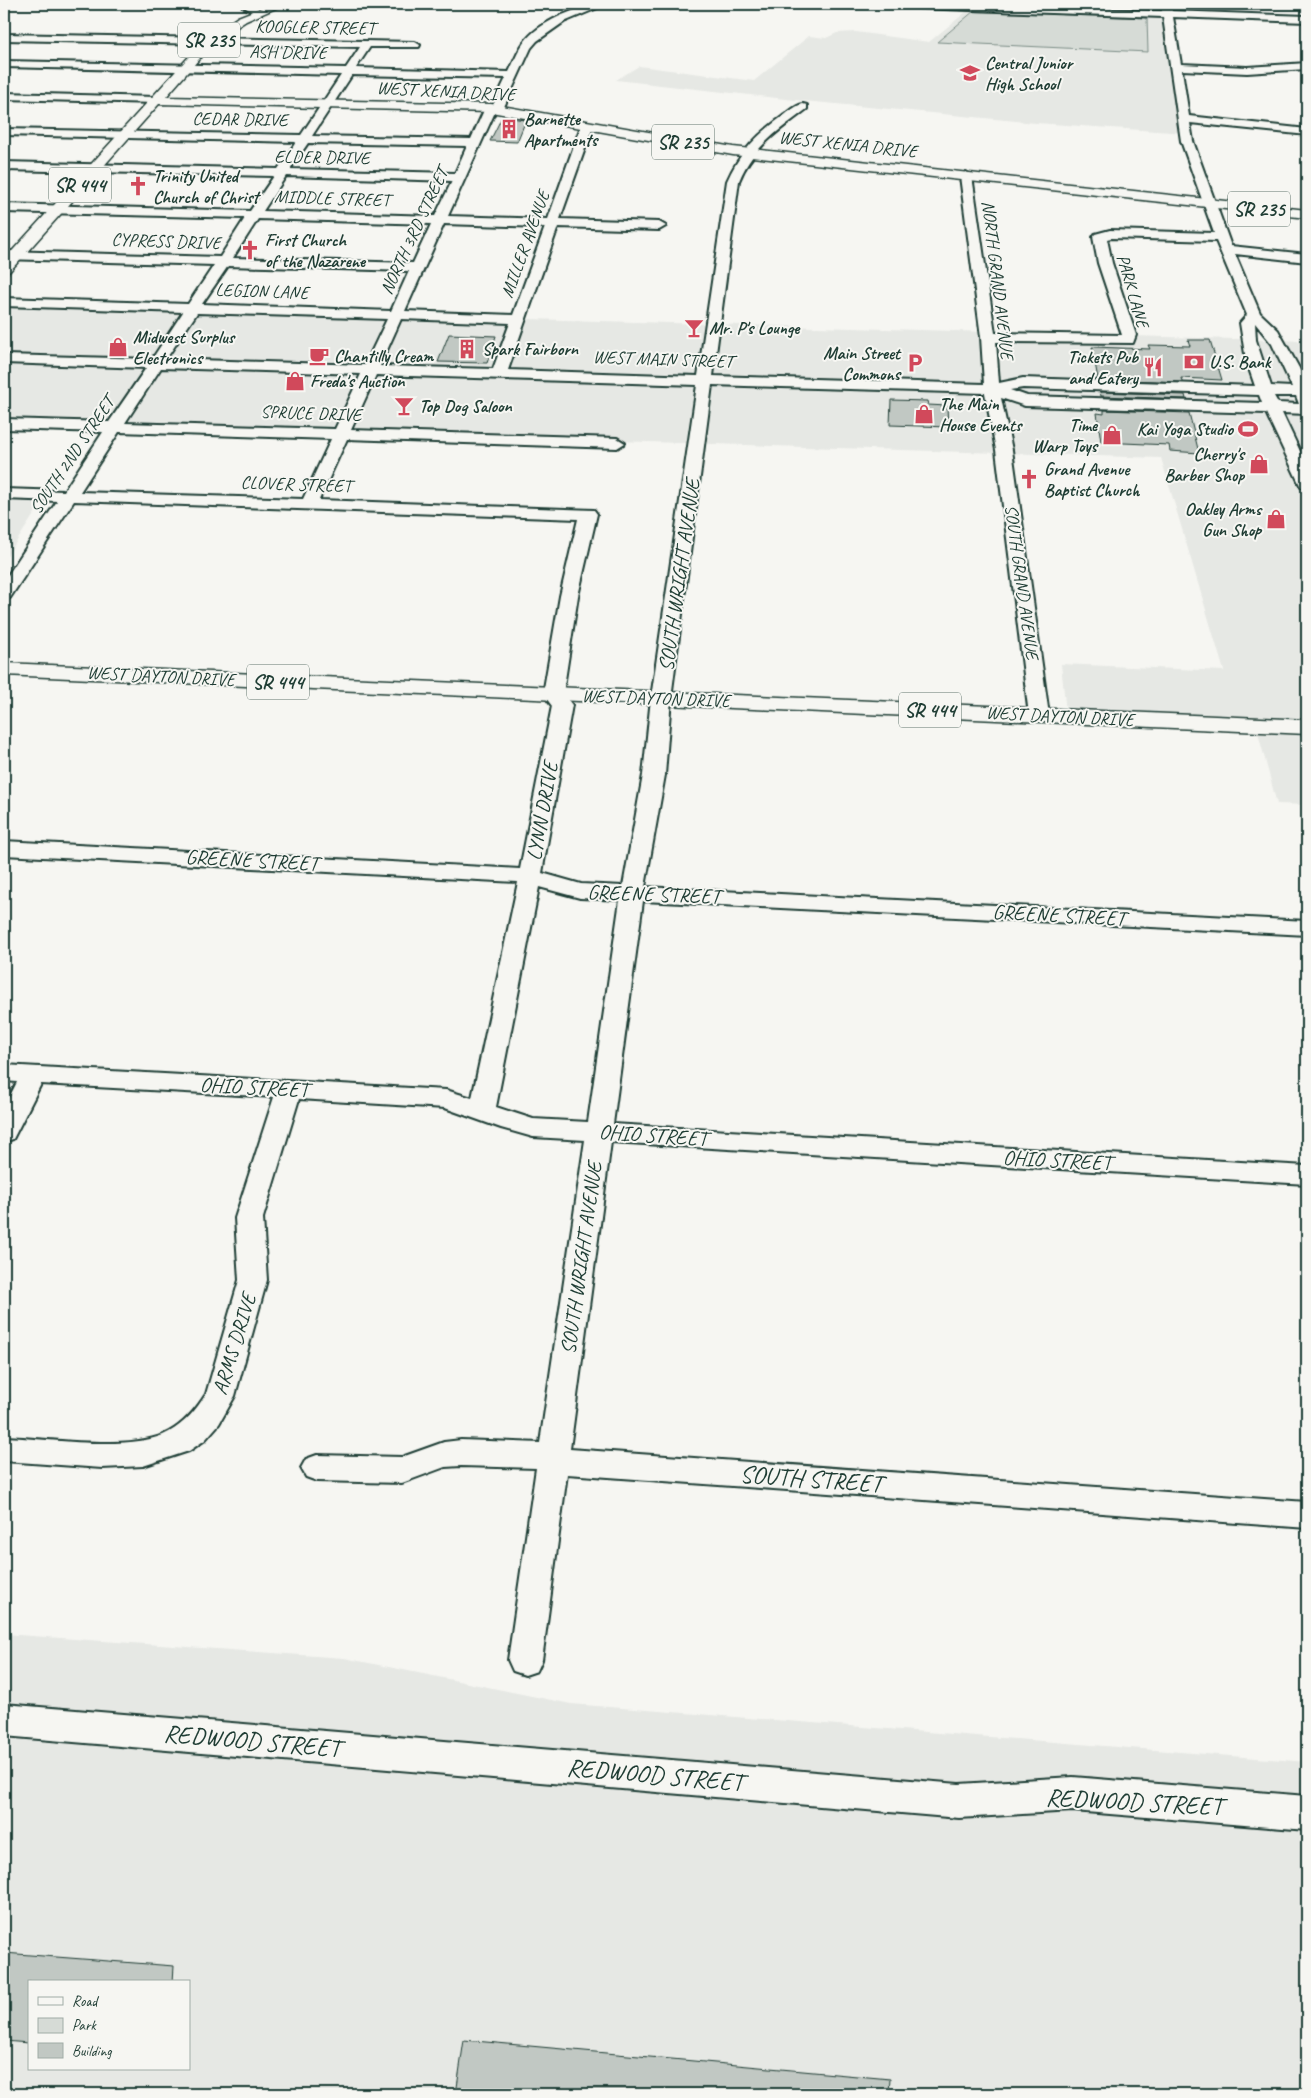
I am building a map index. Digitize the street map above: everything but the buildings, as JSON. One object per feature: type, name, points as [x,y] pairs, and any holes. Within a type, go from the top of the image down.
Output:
[{"type":"main road","name":"SR 235","points":[[156,100],[208,41],[232,24],[280,4]]},
{"type":"main road","name":"WEST XENIA DRIVE","points":[[156,100],[494,109],[749,152],[1210,204]]},
{"type":"main road","name":"SR 444","points":[[4,269],[10,255],[57,210],[156,100]]},
{"type":"main road","name":"SR 235","points":[[1210,204],[1307,214]]},
{"type":"main road","name":"WEST DAYTON DRIVE","points":[[4,669],[1307,727]]},
{"type":"street","points":[[244,4],[259,12]]},
{"type":"street","name":"NORTH 3RD STREET","points":[[309,504],[475,143],[526,47],[542,31],[565,17],[602,4]]},
{"type":"street","points":[[891,4],[1167,9],[1307,18]]},
{"type":"street","points":[[1167,9],[1183,120],[1196,170],[1254,315],[1265,322],[1278,340],[1305,396]]},
{"type":"street","name":"KOOGLER STREET","points":[[4,37],[415,45]]},
{"type":"street","points":[[10,75],[50,38]]},
{"type":"street","name":"SOUTH 2ND STREET","points":[[4,594],[367,44]]},
{"type":"street","name":"ASH DRIVE","points":[[4,64],[512,75]]},
{"type":"street","points":[[1176,67],[1247,70],[1307,66]]},
{"type":"street","name":"WEST XENIA DRIVE","points":[[4,96],[156,100]]},
{"type":"street","name":"SOUTH WRIGHT AVENUE","points":[[525,1660],[598,1132],[633,892],[654,775],[661,698],[733,181],[739,166],[752,145],[803,107]]},
{"type":"street","points":[[1183,120],[1307,132]]},
{"type":"street","name":"MILLER AVENUE","points":[[499,374],[587,126]]},
{"type":"street","name":"CEDAR DRIVE","points":[[4,132],[475,143]]},
{"type":"street","name":"ELDER DRIVE","points":[[4,166],[459,177]]},
{"type":"street","name":"NORTH GRAND AVENUE","points":[[966,176],[988,336],[992,389]]},
{"type":"street","name":"MIDDLE STREET","points":[[4,208],[659,226]]},
{"type":"street","name":"PARK LANE","points":[[988,336],[1128,340],[1129,334],[1105,263],[1100,237],[1110,234],[1224,243]]},
{"type":"street","points":[[1224,243],[1307,258]]},
{"type":"street","name":"CYPRESS DRIVE","points":[[10,255],[418,267]]},
{"type":"street","name":"LEGION LANE","points":[[4,302],[518,319]]},
{"type":"street","points":[[1254,315],[1247,322],[1246,338],[1266,390],[1307,483]]},
{"type":"street","name":"WEST MAIN STREET","points":[[4,359],[992,389],[1022,383],[1266,390],[1305,396]]},
{"type":"street","name":"WEST MAIN STREET","points":[[992,389],[1025,401],[1307,410]]},
{"type":"street","name":"SOUTH GRAND AVENUE","points":[[992,389],[1004,450],[1039,715]]},
{"type":"street","name":"SPRUCE DRIVE","points":[[4,424],[617,443]]},
{"type":"street","name":"CLOVER STREET","points":[[4,494],[588,514]]},
{"type":"street","name":"LYNN DRIVE","points":[[482,1111],[530,878],[562,705],[553,694],[569,596],[588,514]]},
{"type":"street","name":"GREENE STREET","points":[[4,848],[499,873],[530,878],[567,889],[1307,928]]},
{"type":"street","name":"OHIO STREET","points":[[4,1073],[446,1099],[518,1125],[598,1132],[1307,1175]]},
{"type":"street","points":[[4,1133],[33,1075]]},
{"type":"street","name":"ARMS DRIVE","points":[[4,1449],[120,1456],[147,1454],[167,1447],[186,1437],[212,1411],[220,1396],[252,1280],[254,1264],[248,1238],[249,1218],[289,1089]]},
{"type":"street","name":"SOUTH STREET","points":[[318,1468],[402,1470],[444,1455],[461,1452],[543,1456],[553,1460],[1307,1515]]},
{"type":"street","name":"REDWOOD STREET","points":[[4,1720],[959,1801],[1073,1794],[1307,1813]]},
{"type":"shaded area","name":"Central Junior High School","points":[[972,7],[1168,14],[1186,133],[1036,123],[804,101],[616,80],[639,66],[754,81],[809,36],[826,38],[837,33],[856,32],[929,42]]},
{"type":"shaded area","points":[[4,304],[1307,341],[1307,805],[1277,804],[1258,733],[1067,722],[1061,664],[1224,671],[1161,458],[4,422]]},
{"type":"shaded area","points":[[4,500],[42,502],[4,561]]},
{"type":"shaded area","points":[[4,1634],[344,1658],[571,1704],[1307,1762],[1307,2094],[4,2094]]},
{"type":"green space","points":[[974,11],[1147,18],[1148,52],[937,42]]},
{"type":"place","name":"Central Junior High School","points":[[970,73]]},
{"type":"place","name":"Barnette Apartments","points":[[509,129]]},
{"type":"place","name":"Trinity United Church of Christ","points":[[138,186]]},
{"type":"place","name":"First Church of the Nazarene","points":[[250,250]]},
{"type":"place","name":"Mr. P's Lounge","points":[[694,328]]},
{"type":"place","name":"Midwest Surplus Electronics","points":[[118,347]]},
{"type":"place","name":"Spark Fairborn","points":[[467,349]]},
{"type":"place","name":"Chantilly Cream","points":[[319,356]]},
{"type":"place","name":"U.S. Bank","points":[[1194,362]]},
{"type":"place","name":"Main Street Commons","points":[[915,363]]},
{"type":"place","name":"Tickets Pub and Eatery","points":[[1153,367]]},
{"type":"place","name":"Freda's Auction","points":[[295,381]]},
{"type":"place","name":"Top Dog Saloon","points":[[404,406]]},
{"type":"place","name":"The Main House Events","points":[[924,414]]},
{"type":"place","name":"Kai Yoga Studio","points":[[1248,429]]},
{"type":"place","name":"Time Warp Toys","points":[[1112,435]]},
{"type":"place","name":"Cherry's Barber Shop","points":[[1259,464]]},
{"type":"place","name":"Grand Avenue Baptist Church","points":[[1029,479]]},
{"type":"place","name":"Oakley Arms Gun Shop","points":[[1276,519]]}]
